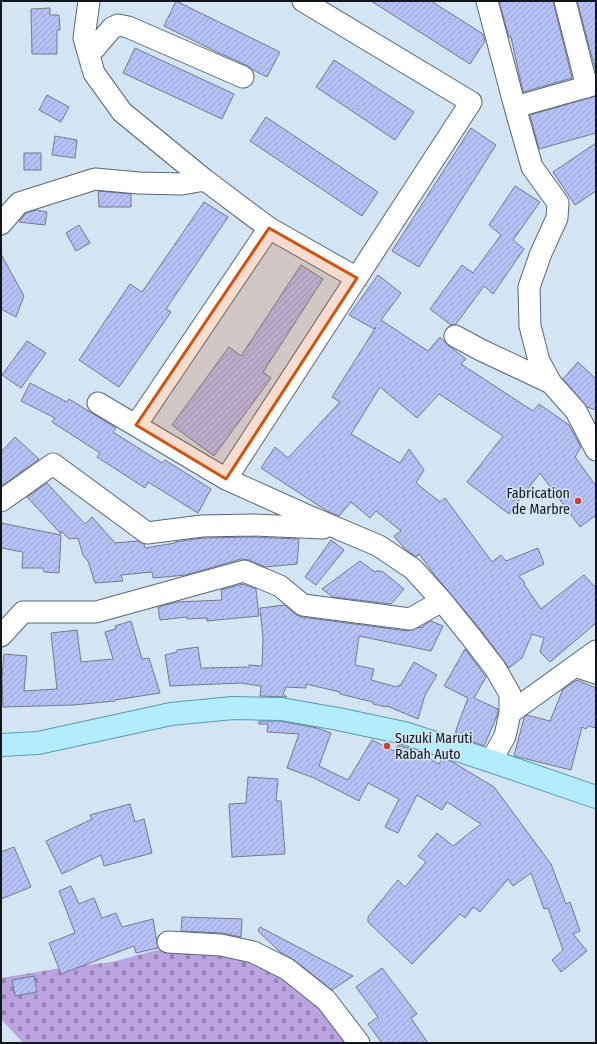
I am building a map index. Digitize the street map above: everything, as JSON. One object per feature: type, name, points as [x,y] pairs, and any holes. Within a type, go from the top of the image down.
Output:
[{"type":"main road","points":[[1,745],[38,743],[171,714],[233,708],[281,709],[404,733],[490,760],[596,797]]},
{"type":"street","points":[[89,1],[84,38],[89,56],[94,72],[122,112],[205,180],[269,228],[357,278]]},
{"type":"street","points":[[226,479],[471,102],[303,1]]},
{"type":"street","points":[[487,1],[532,167],[558,203],[557,218],[541,252],[529,287],[530,326],[539,361],[551,383],[576,411],[596,450]]},
{"type":"street","points":[[515,107],[591,85],[565,1]]},
{"type":"street","points":[[89,56],[112,28],[118,25],[128,27],[243,76]]},
{"type":"street","points":[[1,224],[19,203],[95,178],[140,183],[182,184],[205,180]]},
{"type":"street","points":[[136,425],[269,228]]},
{"type":"street","points":[[455,336],[551,383]]},
{"type":"street","points":[[98,403],[226,479],[379,546],[413,569],[442,601],[495,668],[510,694],[510,713],[505,736],[490,760]]},
{"type":"street","points":[[1,501],[53,464],[147,533],[202,526],[253,525],[338,529]]},
{"type":"street","points":[[1,636],[22,612],[96,612],[244,571],[280,586],[303,605],[410,619],[442,601]]},
{"type":"street","points":[[510,713],[596,651]]},
{"type":"street","points":[[575,666],[596,673]]},
{"type":"street","points":[[168,942],[221,945],[253,952],[287,969],[326,1000],[359,1043]]},
{"type":"highlighted area","points":[[269,228],[357,278],[226,479],[136,425]]},
{"type":"green space","points":[[161,949],[230,951],[304,990],[347,1043],[23,1043],[1,1019],[1,978],[61,968],[112,962]]},
{"type":"building","points":[[176,1],[280,52],[267,77],[248,66],[164,26]]},
{"type":"building","points":[[371,1],[431,1],[483,34],[485,41],[470,64]]},
{"type":"building","points":[[499,1],[553,1],[572,78],[523,92],[511,37],[509,37]]},
{"type":"building","points":[[577,1],[596,1],[596,72]]},
{"type":"building","points":[[50,8],[50,15],[59,15],[60,30],[57,30],[57,54],[32,54],[31,9]]},
{"type":"building","points":[[135,48],[234,94],[222,119],[123,73]]},
{"type":"building","points":[[334,60],[414,112],[395,140],[316,87]]},
{"type":"building","points":[[47,95],[69,107],[61,122],[39,110]]},
{"type":"building","points":[[596,96],[596,133],[539,149],[530,115]]},
{"type":"building","points":[[266,117],[378,192],[362,216],[250,141]]},
{"type":"building","points":[[471,128],[496,145],[419,267],[392,251]]},
{"type":"building","points":[[55,136],[77,140],[75,158],[52,155]]},
{"type":"building","points":[[596,143],[596,191],[575,205],[553,172]]},
{"type":"building","points":[[24,153],[41,153],[41,170],[24,170]]},
{"type":"building","points":[[515,186],[540,202],[513,240],[524,249],[493,294],[484,286],[456,324],[451,325],[430,309],[462,265],[473,273],[501,235],[489,225]]},
{"type":"building","points":[[98,191],[131,194],[131,207],[99,207]]},
{"type":"building","points":[[204,202],[228,217],[166,309],[171,312],[119,387],[79,360],[130,284],[142,292]]},
{"type":"building","points":[[36,210],[47,212],[45,225],[19,222],[26,213]]},
{"type":"building","points":[[79,225],[90,243],[76,251],[66,233]]},
{"type":"building","points":[[1,254],[24,296],[16,317],[1,309]]},
{"type":"building","points":[[301,265],[323,279],[263,372],[271,378],[214,456],[172,425],[229,347],[241,356]]},
{"type":"building","points":[[378,275],[401,293],[381,320],[428,351],[440,337],[466,359],[461,364],[533,411],[539,404],[569,425],[581,447],[575,457],[596,486],[596,515],[580,527],[540,473],[509,514],[467,482],[503,436],[439,394],[417,418],[380,387],[351,434],[400,463],[409,449],[424,470],[416,483],[440,502],[445,498],[492,562],[501,555],[506,561],[538,548],[544,564],[519,576],[541,609],[584,575],[596,588],[596,623],[550,662],[540,652],[544,638],[532,634],[522,658],[509,668],[480,629],[419,554],[416,557],[404,548],[394,536],[401,531],[376,511],[370,518],[351,502],[339,516],[327,511],[261,468],[275,447],[288,458],[340,402],[332,397],[376,327],[374,329],[349,315]]},
{"type":"building","points":[[27,341],[46,353],[21,388],[2,375]]},
{"type":"building","points":[[578,362],[596,379],[596,410],[587,407],[563,379]]},
{"type":"building","points":[[30,383],[67,402],[69,399],[116,428],[113,432],[162,463],[165,460],[211,489],[198,513],[148,482],[145,488],[97,457],[100,453],[52,422],[55,418],[21,401]]},
{"type":"building","points":[[15,437],[39,459],[3,485],[1,483],[1,452]]},
{"type":"building","points":[[47,483],[85,524],[92,517],[115,543],[138,541],[144,544],[145,548],[203,538],[253,537],[299,539],[297,564],[265,567],[249,560],[241,559],[186,575],[153,578],[152,572],[121,575],[123,581],[95,583],[88,561],[83,555],[78,538],[69,539],[61,531],[61,534],[27,497]]},
{"type":"building","points":[[1,523],[61,535],[59,573],[44,572],[43,568],[22,568],[23,552],[1,548]]},
{"type":"building","points":[[331,540],[344,550],[316,585],[305,577]]},
{"type":"building","points":[[360,561],[375,572],[382,571],[404,589],[391,604],[333,597],[322,589]]},
{"type":"building","points":[[243,584],[256,589],[259,616],[207,621],[207,618],[187,619],[187,617],[160,620],[158,607],[177,602],[222,600],[221,590]]},
{"type":"building","points":[[285,605],[301,617],[408,631],[420,627],[422,628],[431,621],[443,626],[431,651],[359,636],[355,665],[374,669],[371,680],[397,687],[398,685],[400,686],[414,662],[437,675],[425,695],[418,719],[387,706],[373,704],[373,702],[340,694],[340,692],[306,684],[306,688],[286,687],[283,694],[287,697],[260,696],[261,686],[240,683],[170,686],[165,655],[177,652],[177,650],[198,647],[201,668],[249,667],[249,665],[262,666],[263,638],[260,608]]},
{"type":"building","points":[[131,621],[142,659],[149,658],[160,693],[115,701],[73,705],[3,707],[2,678],[4,654],[27,656],[24,691],[57,689],[51,633],[77,630],[81,662],[113,659],[105,632],[116,629],[115,626]]},
{"type":"building","points":[[465,649],[486,677],[474,698],[498,709],[497,716],[484,746],[456,735],[456,730],[468,698],[444,686]]},
{"type":"building","points":[[577,680],[596,688],[596,728],[588,726],[586,729],[582,727],[571,770],[514,756],[524,718],[527,715],[550,721],[563,689]]},
{"type":"building","points":[[259,721],[280,721],[317,728],[331,733],[319,766],[348,780],[372,740],[394,751],[398,745],[415,750],[439,764],[442,758],[451,761],[494,787],[551,864],[566,904],[570,902],[580,931],[573,934],[587,951],[561,972],[552,960],[563,950],[548,908],[544,909],[531,873],[513,886],[508,879],[480,912],[473,907],[465,918],[460,914],[412,964],[368,922],[368,917],[398,880],[405,887],[426,862],[418,856],[437,833],[453,846],[481,824],[447,802],[442,810],[417,795],[398,833],[385,827],[399,799],[368,783],[359,801],[314,778],[287,768],[299,734],[267,732],[268,724],[259,724]]},
{"type":"building","points":[[248,777],[278,779],[276,801],[281,801],[285,854],[232,857],[229,804],[246,803]]},
{"type":"building","points":[[130,804],[135,822],[144,819],[152,853],[104,866],[101,855],[62,874],[46,841],[92,819],[90,815]]},
{"type":"building","points":[[14,847],[31,887],[1,899],[1,852]]},
{"type":"building","points":[[71,886],[79,904],[94,898],[102,918],[116,913],[122,927],[153,919],[158,948],[136,953],[134,946],[61,974],[49,943],[75,933],[59,891]]},
{"type":"building","points":[[182,917],[242,919],[241,937],[222,933],[181,931]]},
{"type":"building","points":[[260,927],[353,976],[332,990],[294,960],[280,952],[258,931]]},
{"type":"building","points":[[382,968],[417,1014],[411,1018],[428,1043],[382,1043],[368,1024],[378,1017],[356,987]]},
{"type":"building","points":[[34,976],[37,992],[15,996],[12,980]]},
{"type":"place","name":"Fabrication de Marbre","points":[[578,501]]},
{"type":"place","name":"Suzuki Maruti Rabah Auto","points":[[387,746]]}]
